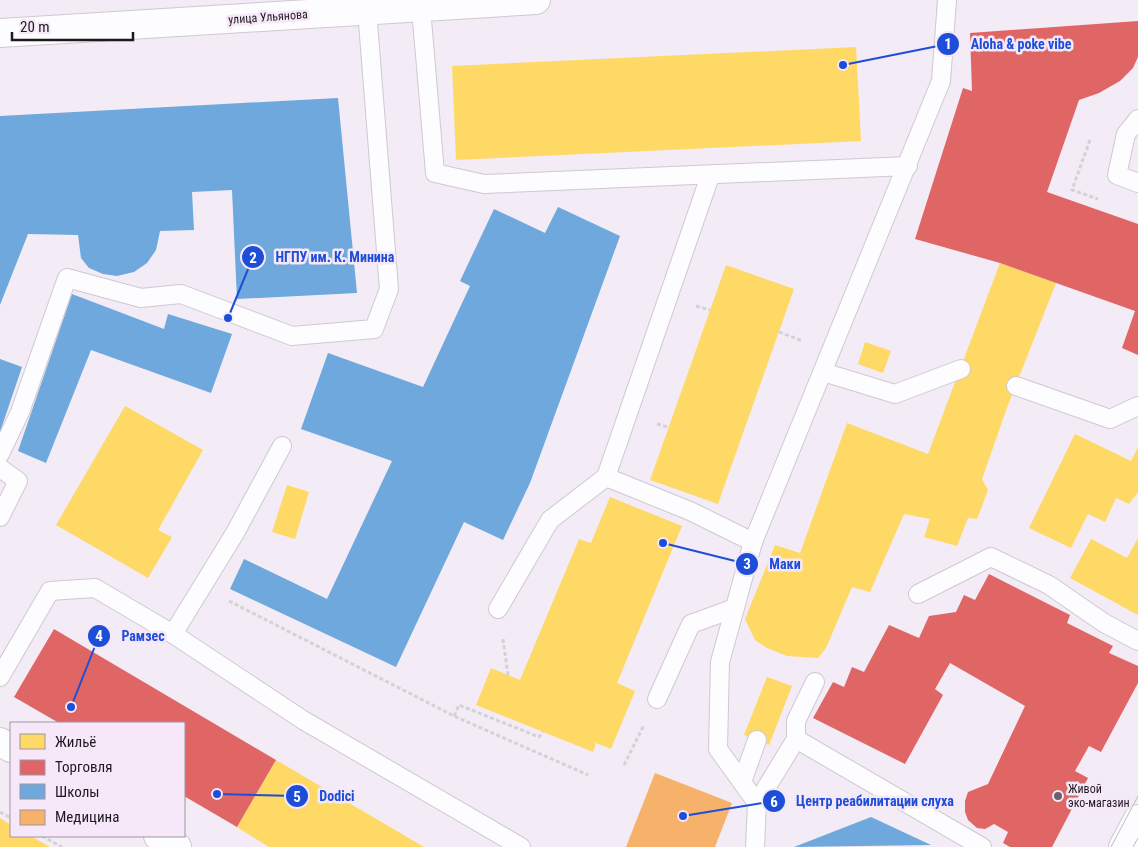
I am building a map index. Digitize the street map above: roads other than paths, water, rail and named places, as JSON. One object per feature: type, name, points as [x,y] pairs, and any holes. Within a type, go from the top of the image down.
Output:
[{"type":"street","name":"улица Ульянова","points":[[0,33],[292,8],[367,10],[536,0]]},
{"type":"street","points":[[1123,847],[1138,819]]},
{"type":"street","points":[[160,837],[177,847]]},
{"type":"lane","points":[[758,803],[718,749],[720,662],[753,542],[908,166],[941,81],[947,0]]},
{"type":"lane","points":[[421,8],[435,173],[484,184],[710,176],[908,166]]},
{"type":"lane","points":[[0,454],[20,412],[67,278],[141,298],[181,294],[292,336],[374,329],[389,289],[367,10]]},
{"type":"lane","points":[[1138,119],[1126,134],[1117,175],[1138,184]]},
{"type":"lane","points":[[498,609],[550,520],[606,477],[710,176]]},
{"type":"lane","points":[[823,372],[895,394],[961,369]]},
{"type":"lane","points":[[1016,386],[1110,419],[1138,406]]},
{"type":"lane","points":[[173,634],[202,588],[282,446]]},
{"type":"lane","points":[[0,468],[18,481],[0,517]]},
{"type":"lane","points":[[606,477],[690,511],[753,542]]},
{"type":"lane","points":[[918,594],[991,558],[1049,586],[1104,624],[1138,641]]},
{"type":"lane","points":[[0,677],[50,591],[95,588],[173,634],[303,720],[521,847]]},
{"type":"lane","points":[[656,699],[691,624],[735,608]]},
{"type":"lane","points":[[754,847],[758,803],[796,740],[796,720],[815,682]]},
{"type":"lane","points":[[742,782],[757,740]]},
{"type":"lane","points":[[796,740],[982,847]]},
{"type":"tram line","points":[[1111,847],[1138,796]]},
{"type":"tram line","points":[[1133,847],[1138,838]]},
{"type":"place","name":"Aloha & poke vibe","points":[[843,65]]},
{"type":"place","name":"НГПУ им. К. Минина","points":[[228,318]]},
{"type":"place","name":"Маки","points":[[663,543]]},
{"type":"place","name":"Рамзес","points":[[71,707]]},
{"type":"place","name":"Dodici","points":[[217,794]]},
{"type":"place","name":"Живой эко-магазин","points":[[1058,796]]},
{"type":"place","name":"Центр реабилитации слуха","points":[[683,816]]}]
